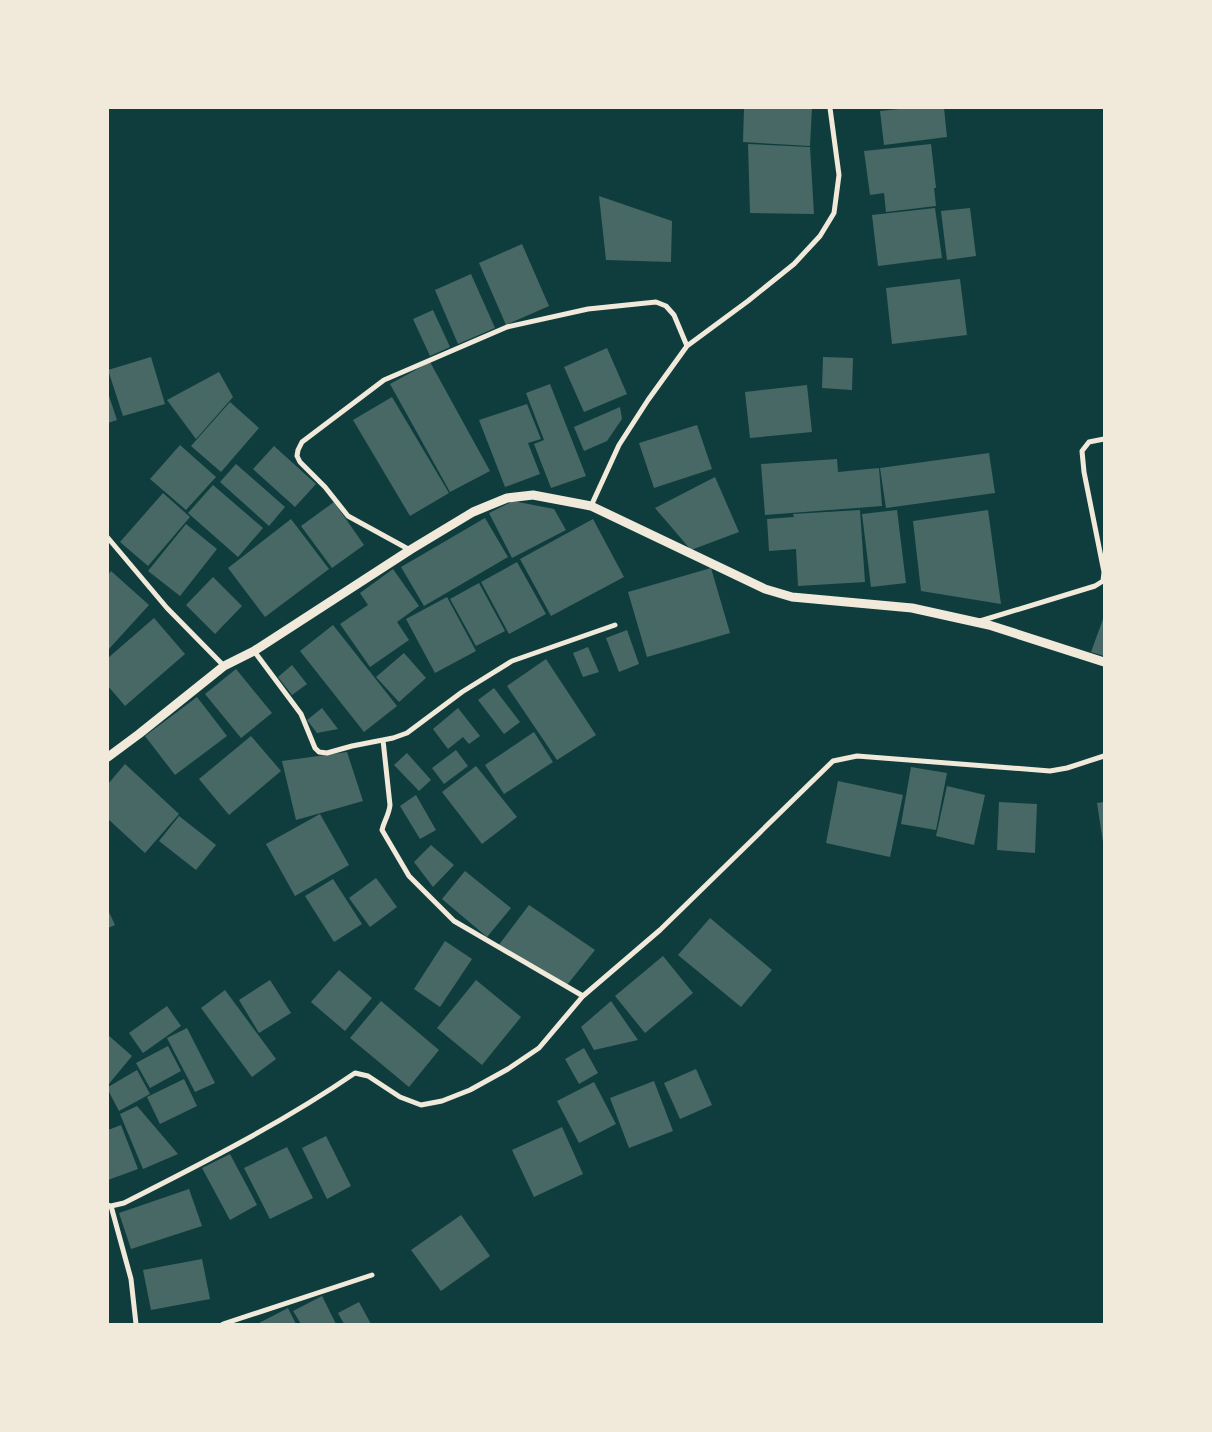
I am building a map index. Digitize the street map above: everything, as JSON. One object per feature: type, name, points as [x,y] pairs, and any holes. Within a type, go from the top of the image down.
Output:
[{"type":"street","points":[[591,506],[619,445],[648,400],[687,346],[794,264],[820,236],[834,213],[839,175],[830,108]]},
{"type":"street","points":[[410,550],[348,516],[325,487],[300,462],[297,456],[302,442],[384,380],[507,327],[588,309],[656,302],[666,306],[674,315],[687,346]]},
{"type":"street","points":[[976,622],[1095,586],[1103,581],[1104,572],[1084,472],[1082,451],[1090,442],[1104,439]]},
{"type":"street","points":[[108,757],[224,666],[254,651],[410,550],[473,512],[508,498],[534,495],[591,506],[766,589],[792,597],[912,608],[976,622],[1104,662]]},
{"type":"street","points":[[108,538],[167,608],[224,666]]},
{"type":"street","points":[[254,651],[301,714],[315,748],[319,752],[327,753],[407,733],[462,692],[512,661],[615,625]]},
{"type":"street","points":[[383,740],[390,805],[389,814],[382,830],[409,876],[454,921],[583,996]]},
{"type":"street","points":[[136,1324],[130,1279],[109,1206],[124,1203],[219,1155],[324,1095],[356,1073],[368,1076],[400,1097],[421,1105],[442,1101],[470,1090],[508,1069],[539,1048],[583,996],[660,930],[833,761],[857,756],[1050,771],[1067,768],[1104,756]]},
{"type":"street","points":[[223,1324],[372,1275]]},
{"type":"building","points":[[744,108],[812,108],[810,146],[743,142]]},
{"type":"building","points":[[908,108],[944,108],[947,137],[884,145],[880,111]]},
{"type":"building","points":[[748,144],[810,147],[814,214],[750,213]]},
{"type":"building","points":[[931,144],[936,206],[886,212],[884,193],[870,195],[864,151]]},
{"type":"building","points":[[599,196],[672,221],[671,262],[606,260]]},
{"type":"building","points":[[935,208],[942,258],[878,266],[872,215]]},
{"type":"building","points":[[970,208],[976,256],[947,260],[941,211]]},
{"type":"building","points":[[522,244],[549,306],[506,325],[479,263]]},
{"type":"building","points":[[471,274],[495,328],[458,344],[435,290]]},
{"type":"building","points":[[960,279],[967,335],[892,344],[886,288]]},
{"type":"building","points":[[433,310],[450,347],[430,356],[413,319]]},
{"type":"building","points":[[607,348],[627,394],[584,412],[564,367]]},
{"type":"building","points":[[151,357],[165,404],[123,416],[108,370]]},
{"type":"building","points":[[823,357],[853,358],[852,390],[822,388]]},
{"type":"building","points":[[430,362],[490,471],[450,492],[390,384]]},
{"type":"building","points":[[219,372],[233,397],[196,439],[167,400]]},
{"type":"building","points":[[550,384],[586,476],[551,488],[534,444],[544,440],[526,393]]},
{"type":"building","points":[[807,385],[812,432],[750,438],[745,392]]},
{"type":"building","points":[[108,393],[117,420],[108,423]]},
{"type":"building","points":[[392,397],[449,493],[410,516],[353,420]]},
{"type":"building","points":[[230,402],[259,428],[221,472],[191,446]]},
{"type":"building","points":[[527,404],[541,439],[528,443],[540,474],[505,487],[479,420]]},
{"type":"building","points":[[620,407],[622,419],[607,441],[584,451],[574,427]]},
{"type":"building","points":[[697,425],[712,469],[654,488],[639,443]]},
{"type":"building","points":[[180,445],[216,477],[186,510],[150,479]]},
{"type":"building","points":[[274,446],[316,484],[295,507],[253,469]]},
{"type":"building","points":[[989,453],[995,493],[886,508],[880,468]]},
{"type":"building","points":[[837,459],[838,472],[879,468],[882,506],[765,515],[761,464]]},
{"type":"building","points":[[236,464],[285,507],[269,526],[220,482]]},
{"type":"building","points":[[715,477],[739,532],[691,550],[655,508]]},
{"type":"building","points":[[213,485],[263,528],[238,557],[188,513]]},
{"type":"building","points":[[163,493],[190,517],[148,566],[120,542]]},
{"type":"building","points":[[513,501],[554,509],[566,530],[512,558],[489,513]]},
{"type":"building","points":[[334,502],[364,545],[332,568],[301,526]]},
{"type":"building","points":[[860,510],[865,582],[798,586],[796,549],[769,551],[767,519],[794,517],[793,514]]},
{"type":"building","points":[[897,510],[906,583],[871,587],[862,514]]},
{"type":"building","points":[[988,510],[1001,604],[921,591],[913,521]]},
{"type":"building","points":[[485,518],[508,557],[424,606],[401,567]]},
{"type":"building","points":[[291,519],[329,569],[265,617],[228,568]]},
{"type":"building","points":[[593,519],[624,577],[551,616],[520,559]]},
{"type":"building","points":[[186,524],[217,549],[180,596],[148,571]]},
{"type":"building","points":[[517,562],[546,614],[509,634],[481,582]]},
{"type":"building","points":[[711,568],[730,633],[647,657],[628,592]]},
{"type":"building","points":[[393,569],[419,606],[397,622],[409,640],[370,667],[340,624],[368,605],[360,593]]},
{"type":"building","points":[[111,571],[149,605],[108,650],[108,575]]},
{"type":"building","points":[[213,577],[242,606],[215,634],[186,605]]},
{"type":"building","points":[[479,583],[505,631],[476,646],[450,599]]},
{"type":"building","points":[[447,597],[476,651],[435,673],[406,619]]},
{"type":"building","points":[[154,618],[185,654],[125,706],[108,686],[108,658]]},
{"type":"building","points":[[1104,619],[1104,656],[1091,652]]},
{"type":"building","points":[[333,625],[397,706],[364,732],[300,651]]},
{"type":"building","points":[[627,630],[639,664],[619,672],[606,638]]},
{"type":"building","points":[[588,647],[599,672],[583,677],[573,653]]},
{"type":"building","points":[[404,653],[426,678],[399,702],[376,677]]},
{"type":"building","points":[[546,659],[596,735],[557,760],[507,686]]},
{"type":"building","points":[[292,665],[307,684],[292,695],[278,677]]},
{"type":"building","points":[[236,669],[272,713],[241,738],[205,694]]},
{"type":"building","points":[[494,688],[520,722],[504,734],[478,700]]},
{"type":"building","points":[[197,697],[227,736],[175,775],[145,736]]},
{"type":"building","points":[[322,708],[338,729],[317,733],[307,720]]},
{"type":"building","points":[[458,708],[480,736],[469,744],[463,737],[448,749],[433,729]]},
{"type":"building","points":[[534,732],[553,762],[504,794],[485,765]]},
{"type":"building","points":[[251,736],[281,771],[229,815],[199,779]]},
{"type":"building","points":[[456,750],[468,766],[444,784],[432,768]]},
{"type":"building","points":[[347,752],[363,801],[296,820],[282,761]]},
{"type":"building","points":[[407,753],[431,780],[419,791],[394,765]]},
{"type":"building","points":[[125,764],[179,814],[145,853],[108,819],[108,784]]},
{"type":"building","points":[[476,766],[517,817],[482,844],[442,792]]},
{"type":"building","points":[[911,767],[947,773],[936,830],[901,824]]},
{"type":"building","points":[[838,781],[903,795],[890,857],[826,843]]},
{"type":"building","points":[[947,786],[985,795],[974,845],[936,836]]},
{"type":"building","points":[[416,795],[436,830],[420,839],[400,806]]},
{"type":"building","points":[[999,802],[1037,804],[1035,853],[997,850]]},
{"type":"building","points":[[1104,802],[1104,842],[1103,842],[1097,803]]},
{"type":"building","points":[[320,814],[349,865],[295,896],[266,844]]},
{"type":"building","points":[[179,816],[216,845],[196,870],[159,841]]},
{"type":"building","points":[[431,845],[454,865],[433,887],[414,862]]},
{"type":"building","points":[[465,871],[511,908],[487,937],[442,899]]},
{"type":"building","points":[[376,878],[397,907],[370,927],[349,898]]},
{"type":"building","points":[[333,879],[362,924],[334,942],[305,896]]},
{"type":"building","points":[[529,905],[595,950],[567,985],[498,946]]},
{"type":"building","points":[[108,910],[115,925],[108,928]]},
{"type":"building","points":[[710,918],[772,970],[741,1007],[678,955]]},
{"type":"building","points":[[445,941],[472,959],[440,1007],[414,989]]},
{"type":"building","points":[[663,956],[693,993],[645,1033],[615,996]]},
{"type":"building","points":[[339,970],[372,998],[345,1031],[311,1002]]},
{"type":"building","points":[[270,980],[291,1013],[259,1033],[239,1000]]},
{"type":"building","points":[[476,980],[521,1017],[482,1065],[437,1028]]},
{"type":"building","points":[[225,990],[276,1059],[252,1077],[201,1008]]},
{"type":"building","points":[[381,1001],[439,1050],[409,1087],[350,1038]]},
{"type":"building","points":[[611,1001],[638,1040],[594,1050],[581,1027]]},
{"type":"building","points":[[167,1006],[181,1026],[143,1053],[129,1033]]},
{"type":"building","points":[[187,1028],[215,1083],[195,1092],[167,1038]]},
{"type":"building","points":[[108,1035],[132,1056],[108,1085]]},
{"type":"building","points":[[168,1046],[181,1071],[150,1088],[136,1063]]},
{"type":"building","points":[[584,1048],[598,1073],[579,1084],[565,1059]]},
{"type":"building","points":[[696,1069],[712,1105],[680,1119],[664,1083]]},
{"type":"building","points":[[137,1070],[150,1094],[119,1111],[108,1087]]},
{"type":"building","points":[[184,1079],[197,1106],[160,1124],[147,1097]]},
{"type":"building","points":[[654,1081],[673,1131],[629,1148],[610,1098]]},
{"type":"building","points":[[594,1082],[616,1124],[579,1143],[557,1101]]},
{"type":"building","points":[[137,1106],[178,1154],[143,1169],[120,1114]]},
{"type":"building","points":[[121,1125],[138,1169],[108,1180],[108,1130]]},
{"type":"building","points":[[562,1127],[583,1174],[534,1197],[512,1150]]},
{"type":"building","points":[[326,1136],[351,1186],[327,1199],[302,1148]]},
{"type":"building","points":[[287,1147],[313,1198],[270,1219],[244,1168]]},
{"type":"building","points":[[230,1154],[257,1205],[230,1220],[202,1168]]},
{"type":"building","points":[[189,1189],[202,1226],[131,1249],[119,1213]]},
{"type":"building","points":[[461,1215],[490,1256],[441,1291],[411,1250]]},
{"type":"building","points":[[202,1259],[210,1299],[151,1310],[143,1270]]},
{"type":"building","points":[[322,1296],[336,1324],[301,1324],[293,1311]]},
{"type":"building","points":[[359,1302],[371,1324],[344,1324],[338,1313]]},
{"type":"building","points":[[288,1308],[296,1324],[257,1324]]}]
